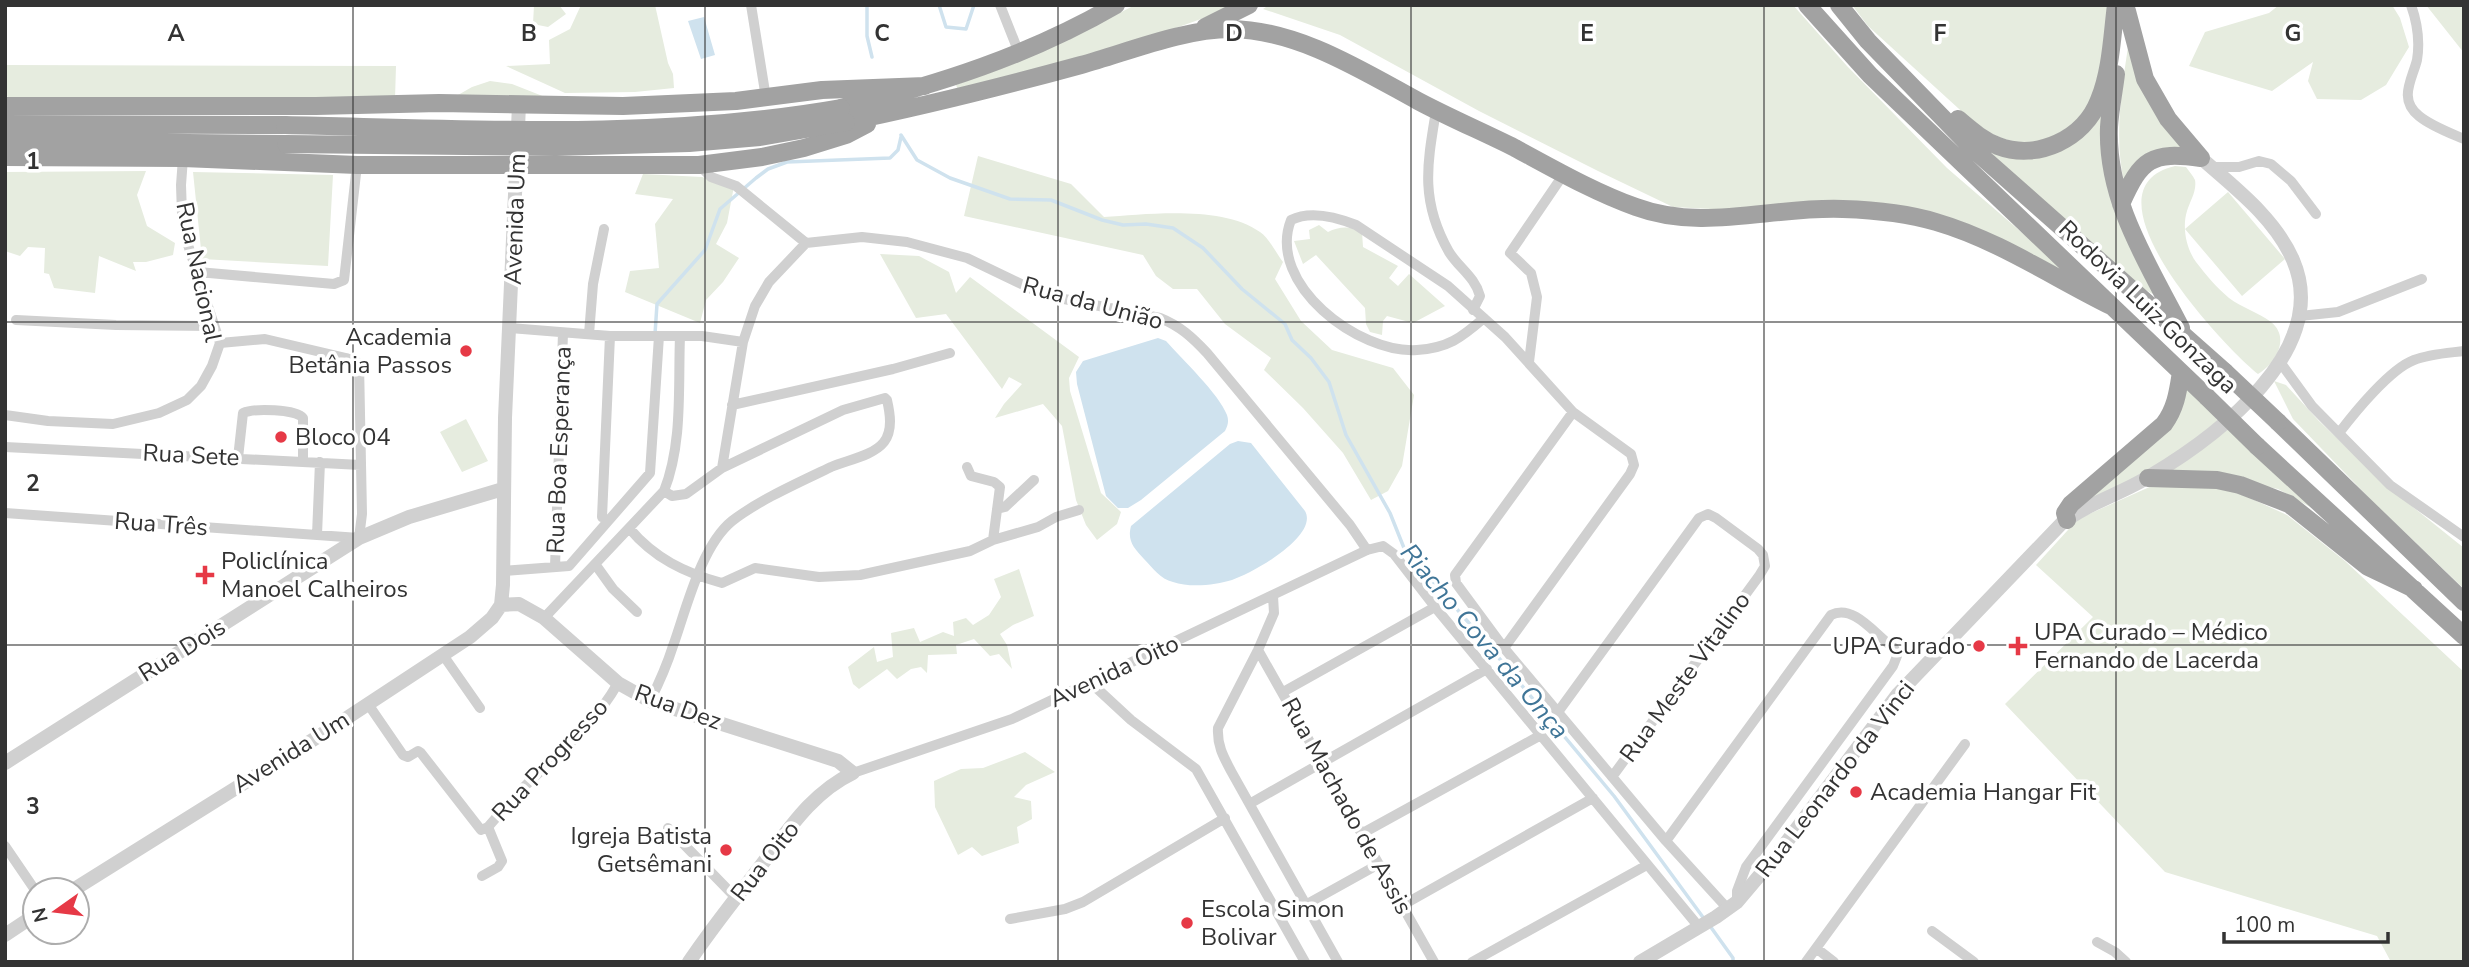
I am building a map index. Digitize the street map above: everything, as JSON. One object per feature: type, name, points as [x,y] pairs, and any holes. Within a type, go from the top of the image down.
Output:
[{"type":"highway","points":[[5,141],[556,147],[688,143],[760,137],[843,115],[1019,53],[1066,33],[1116,5]]},
{"type":"highway","points":[[1193,33],[1249,5]]},
{"type":"highway","name":"Rodovia Luiz Gonzaga","points":[[1807,5],[1870,75],[2257,446],[2464,636]]},
{"type":"highway","name":"Rodovia Luiz Gonzaga","points":[[1839,5],[1868,41],[1972,148],[2225,372],[2464,602]]},
{"type":"highway","points":[[1868,41],[1978,136],[1996,146],[2027,151],[2046,148],[2068,138],[2085,124],[2099,102],[2124,7]]},
{"type":"highway","points":[[2124,7],[2145,79],[2168,119],[2206,163]]},
{"type":"highway","points":[[2124,7],[2109,128],[2113,168],[2121,204],[2139,249],[2186,337]]},
{"type":"highway","points":[[5,124],[285,125],[503,130],[649,129],[885,114],[1037,77],[1193,33],[1228,29],[1257,30],[1313,48],[1354,67],[1611,198],[1640,209],[1674,217],[1711,218],[1798,209],[1840,208],[1885,212],[1935,221],[1984,240],[2111,306]]},
{"type":"highway","points":[[5,106],[623,106],[766,98],[822,90],[925,86]]},
{"type":"highway","points":[[5,157],[357,164],[699,165],[762,157],[804,148],[846,135],[885,114]]},
{"type":"highway","points":[[2121,204],[2132,179],[2149,161],[2162,156],[2206,163]]},
{"type":"highway","points":[[2067,520],[2065,513],[2071,504],[2164,424],[2172,413],[2177,398],[2181,372]]},
{"type":"highway","points":[[2148,478],[2217,480],[2239,485],[2289,504],[2368,567],[2414,589]]},
{"type":"street","points":[[751,5],[766,98]]},
{"type":"street","points":[[1000,5],[1019,53]]},
{"type":"street","points":[[2412,5],[2417,20],[2418,41],[2417,59],[2407,91],[2409,102],[2420,117],[2464,139]]},
{"type":"street","name":"Avenida Um","points":[[503,578],[503,489],[519,105]]},
{"type":"street","points":[[1436,111],[1426,187],[1439,230],[1450,254],[1479,291],[1480,296],[1473,310]]},
{"type":"street","name":"Rua Nacional","points":[[5,415],[48,421],[113,424],[159,413],[187,400],[201,386],[220,343],[188,245],[181,185],[183,159]]},
{"type":"street","points":[[2206,163],[2239,167],[2259,161],[2270,164],[2291,181],[2316,214]]},
{"type":"street","points":[[2206,163],[2258,209],[2280,237],[2294,261],[2297,272],[2300,316],[2338,312],[2422,279]]},
{"type":"street","points":[[198,272],[340,283],[346,275],[357,164]]},
{"type":"street","points":[[699,165],[711,177],[736,186],[806,243],[769,282],[755,306],[743,342],[722,468]]},
{"type":"street","points":[[1529,362],[1537,297],[1531,273],[1510,253],[1559,181]]},
{"type":"street","points":[[1484,318],[1453,343],[1436,348],[1406,350],[1363,338],[1325,314],[1296,275],[1286,250],[1288,229],[1292,220],[1307,215],[1340,219],[1356,225],[1448,286],[1484,318],[1529,362],[1573,412],[1631,454],[1634,465],[1630,474],[1504,648]]},
{"type":"street","points":[[589,334],[593,284],[604,229]]},
{"type":"street","name":"Rua da União","points":[[806,243],[862,237],[939,249],[967,258],[1044,295],[1160,318],[1177,325],[1193,337],[1207,353],[1350,525],[1367,550]]},
{"type":"street","name":"Rua Leonardo da Vinci","points":[[1640,962],[1717,916],[1776,856],[1898,694],[2067,520],[2148,478],[2211,435],[2243,406],[2280,362],[2300,316]]},
{"type":"street","points":[[16,320],[213,326]]},
{"type":"street","points":[[510,328],[610,336],[702,336],[743,342]]},
{"type":"street","name":"Rua Boa Esperança","points":[[555,567],[563,333]]},
{"type":"street","points":[[602,517],[610,336]]},
{"type":"street","points":[[501,605],[503,578],[569,566],[650,473],[659,336]]},
{"type":"street","points":[[544,618],[664,491],[676,441],[680,336]]},
{"type":"street","points":[[220,343],[265,339],[356,361],[360,367],[359,538]]},
{"type":"street","points":[[2339,433],[2367,401],[2406,364],[2415,359],[2464,351]]},
{"type":"street","points":[[733,405],[950,353]]},
{"type":"street","points":[[2280,362],[2312,407],[2390,485],[2464,537]]},
{"type":"street","points":[[650,701],[669,659],[681,617],[698,575],[723,530],[733,520],[832,467],[880,446],[888,436],[890,426],[887,400],[877,398],[843,410],[722,468],[686,494],[672,496],[664,491]]},
{"type":"street","points":[[238,458],[243,412],[287,411],[297,412],[303,418],[303,461]]},
{"type":"street","points":[[1573,412],[1455,575],[1456,583],[1504,648],[1666,841],[1717,916]]},
{"type":"street","name":"Rua Sete","points":[[5,447],[361,465]]},
{"type":"street","points":[[317,534],[320,462]]},
{"type":"street","points":[[967,467],[971,476],[994,482],[1000,487],[993,520],[993,540]]},
{"type":"street","points":[[997,509],[1005,507],[1034,480]]},
{"type":"street","name":"Rua Três","points":[[5,513],[359,538],[409,517],[503,489]]},
{"type":"street","points":[[629,528],[653,552],[671,565],[722,583],[755,568],[819,577],[860,575],[970,551],[993,540],[1038,527],[1056,517],[1079,510]]},
{"type":"street","name":"Rua Meste Vitalino","points":[[1558,712],[1703,515],[1709,514],[1716,518],[1763,555],[1765,566],[1759,576],[1612,777]]},
{"type":"street","name":"Rua Dois","points":[[5,762],[359,538]]},
{"type":"street","points":[[1367,550],[1379,546],[1390,550],[1647,865],[1717,916]]},
{"type":"street","name":"Avenida Oito","points":[[853,773],[989,727],[1091,682],[1367,550]]},
{"type":"street","points":[[595,564],[613,589],[637,612]]},
{"type":"street","points":[[1273,596],[1274,613],[1226,712],[1218,735],[1220,751],[1338,962]]},
{"type":"street","name":"Rua Dez","points":[[501,605],[519,604],[544,618],[618,683],[650,701],[838,761],[853,773]]},
{"type":"street","name":"Avenida Um","points":[[91,879],[443,655],[480,630],[501,605]]},
{"type":"street","points":[[1283,692],[1435,607]]},
{"type":"street","points":[[1666,841],[1832,615],[1839,611],[1851,613],[1894,648],[1897,656],[1893,666],[1746,867],[1737,891],[1717,916]]},
{"type":"street","name":"Rua Machado de Assis","points":[[1258,650],[1434,962]]},
{"type":"street","points":[[443,655],[480,708]]},
{"type":"street","points":[[1251,803],[1487,669]]},
{"type":"street","points":[[1091,682],[1131,720],[1196,769],[1305,962]]},
{"type":"street","name":"Rua Progresso","points":[[483,827],[587,726],[618,683]]},
{"type":"street","points":[[368,704],[403,755],[408,757],[415,752],[421,753],[483,827],[502,861],[498,867],[482,876]]},
{"type":"street","points":[[1363,833],[1541,735]]},
{"type":"street","points":[[1806,962],[1965,744]]},
{"type":"street","name":"Rua Oito","points":[[689,962],[796,819],[836,781],[853,773]]},
{"type":"street","points":[[1403,905],[1593,798]]},
{"type":"street","points":[[1010,919],[1065,909],[1083,902],[1224,818]]},
{"type":"street","points":[[668,828],[736,898]]},
{"type":"street","points":[[5,846],[25,876]]},
{"type":"street","points":[[1307,904],[1379,864]]},
{"type":"street","points":[[1472,962],[1647,865]]},
{"type":"street","points":[[5,935],[21,924]]},
{"type":"street","points":[[1933,931],[1974,962]]},
{"type":"street","points":[[2097,942],[2126,962]]},
{"type":"street","points":[[1816,948],[1834,962]]},
{"type":"shaded area","points":[[534,5],[559,5],[566,14],[548,27],[533,24]]},
{"type":"shaded area","points":[[581,5],[655,5],[673,74],[674,88],[635,92],[565,93],[506,66],[550,64],[549,40],[570,29]]},
{"type":"shaded area","points":[[1135,5],[1237,5],[1134,42],[958,90],[956,85],[1057,45]]},
{"type":"shaded area","points":[[1269,5],[1793,5],[1847,66],[1947,168],[2085,287],[1918,209],[1842,200],[1749,211],[1673,207],[1479,111],[1340,35],[1263,9]]},
{"type":"shaded area","points":[[1852,5],[2110,5],[2099,77],[2083,118],[2044,142],[2024,144],[1981,129],[1868,26]]},
{"type":"shaded area","points":[[2279,5],[2392,5],[2400,18],[2409,47],[2386,85],[2361,100],[2317,99],[2308,81],[2313,62],[2272,91],[2189,66],[2205,32],[2269,13]]},
{"type":"shaded area","points":[[2426,5],[2464,5],[2464,53]]},
{"type":"shaded area","points":[[2129,40],[2190,149],[2179,149],[2125,186],[2119,132]]},
{"type":"shaded area","points":[[5,65],[396,66],[395,99],[8,98],[5,91]]},
{"type":"shaded area","points":[[490,81],[512,84],[545,97],[451,99]]},
{"type":"shaded area","points":[[2110,96],[2105,129],[2160,298],[2142,288],[2120,270],[1980,143],[2075,143],[2094,126]]},
{"type":"shaded area","points":[[978,156],[1071,184],[1104,217],[1162,213],[1206,215],[1244,223],[1260,232],[1283,262],[1275,279],[1301,321],[1332,350],[1393,368],[1414,395],[1402,466],[1388,491],[1371,500],[1343,453],[1264,370],[1271,358],[1225,324],[1197,289],[1173,289],[1156,276],[1143,255],[964,216]]},
{"type":"shaded area","points":[[2175,166],[2186,167],[2195,180],[2185,224],[2186,237],[2196,262],[2225,294],[2271,322],[2280,335],[2275,357],[2258,374],[2191,302],[2167,268],[2149,235],[2141,204],[2149,180]]},
{"type":"shaded area","points":[[146,171],[137,195],[147,226],[175,243],[173,255],[146,262],[133,262],[136,271],[99,256],[95,293],[54,288],[49,274],[44,273],[45,248],[28,247],[20,256],[5,251],[5,172]]},
{"type":"shaded area","points":[[193,172],[333,175],[328,266],[202,259]]},
{"type":"shaded area","points":[[643,174],[702,177],[734,186],[727,223],[716,244],[739,258],[723,282],[706,300],[700,323],[625,292],[630,271],[659,268],[655,224],[673,199],[635,194]]},
{"type":"shaded area","points":[[2228,192],[2285,259],[2242,296],[2185,229]]},
{"type":"shaded area","points":[[1319,225],[1328,232],[1345,228],[1362,232],[1363,247],[1398,266],[1389,278],[1398,286],[1409,274],[1445,306],[1413,323],[1387,316],[1383,321],[1382,335],[1370,332],[1366,324],[1365,308],[1316,255],[1303,264],[1294,241],[1310,239],[1309,230]]},
{"type":"shaded area","points":[[880,254],[919,256],[949,272],[956,293],[970,277],[1079,357],[1069,378],[1070,391],[1101,493],[1121,512],[1117,524],[1097,540],[1086,525],[1076,500],[1062,426],[1043,404],[995,418],[1022,384],[1009,377],[1002,389],[946,314],[916,318]]},
{"type":"shaded area","points":[[2185,380],[2218,421],[2167,460],[2076,510],[2175,420]]},
{"type":"shaded area","points":[[2274,381],[2286,385],[2319,421],[2388,487],[2464,548],[2464,589],[2372,501],[2293,419]]},
{"type":"shaded area","points":[[466,419],[488,461],[462,472],[440,432]]},
{"type":"shaded area","points":[[2230,428],[2319,512],[2278,489],[2209,475],[2163,474]]},
{"type":"shaded area","points":[[2154,485],[2228,488],[2287,515],[2345,561],[2464,672],[2464,962],[2391,962],[2377,936],[2165,872],[2005,704],[2093,617],[2036,565],[2078,519]]},
{"type":"shaded area","points":[[1019,569],[1034,616],[1000,634],[1007,645],[1012,669],[999,654],[990,656],[974,639],[956,645],[957,654],[928,655],[927,673],[921,667],[911,669],[897,679],[887,669],[859,689],[853,684],[848,667],[874,647],[877,662],[893,657],[891,633],[914,628],[920,642],[943,632],[954,636],[953,622],[966,618],[973,625],[989,615],[1001,597],[994,579]]},
{"type":"shaded area","points":[[1025,752],[1055,772],[1026,785],[1014,797],[1031,801],[1032,819],[1017,827],[1019,843],[982,856],[972,847],[958,855],[935,807],[934,781],[961,769],[983,768]]},
{"type":"water","points":[[704,17],[715,55],[701,59],[688,21]]},
{"type":"water","points":[[1158,338],[1166,341],[1208,387],[1228,417],[1227,425],[1225,431],[1141,500],[1128,508],[1118,508],[1106,496],[1076,372],[1083,361]]},
{"type":"water","points":[[1238,441],[1251,443],[1305,511],[1307,521],[1302,531],[1294,542],[1268,562],[1232,580],[1195,585],[1168,581],[1134,548],[1130,536],[1131,526],[1230,444]]},
{"type":"waterway","name":"Riacho Cova da Onça","points":[[867,5],[867,36],[872,57]]},
{"type":"waterway","points":[[939,5],[946,27],[966,29],[974,5]]},
{"type":"waterway","name":"Riacho Cova da Onça","points":[[901,135],[917,160],[950,178],[1010,199],[1051,200],[1102,220],[1123,225],[1146,224],[1173,228],[1203,248],[1242,289],[1285,324],[1292,340],[1311,358],[1329,382],[1346,435],[1390,513],[1404,548],[1614,796],[1705,920]]},
{"type":"waterway","points":[[655,334],[657,304],[705,250],[720,209],[756,178],[768,169],[787,162],[890,158],[898,150],[901,137]]},
{"type":"waterway","name":"Riacho Cova da Onça","points":[[1710,926],[1733,958],[1733,962]]},
{"type":"place","name":"Academia Betânia Passos","points":[[466,351]]},
{"type":"place","name":"Bloco 04","points":[[281,437]]},
{"type":"place","name":"Policlínica Manoel Calheiros","points":[[205,575]]},
{"type":"place","name":"UPA Curado","points":[[1979,646]]},
{"type":"place","name":"UPA Curado – Médico Fernando de Lacerda","points":[[2018,646]]},
{"type":"place","name":"Academia Hangar Fit","points":[[1856,792]]},
{"type":"place","name":"Igreja Batista Getsêmani","points":[[726,850]]},
{"type":"place","name":"Escola Simon Bolivar","points":[[1187,923]]}]
